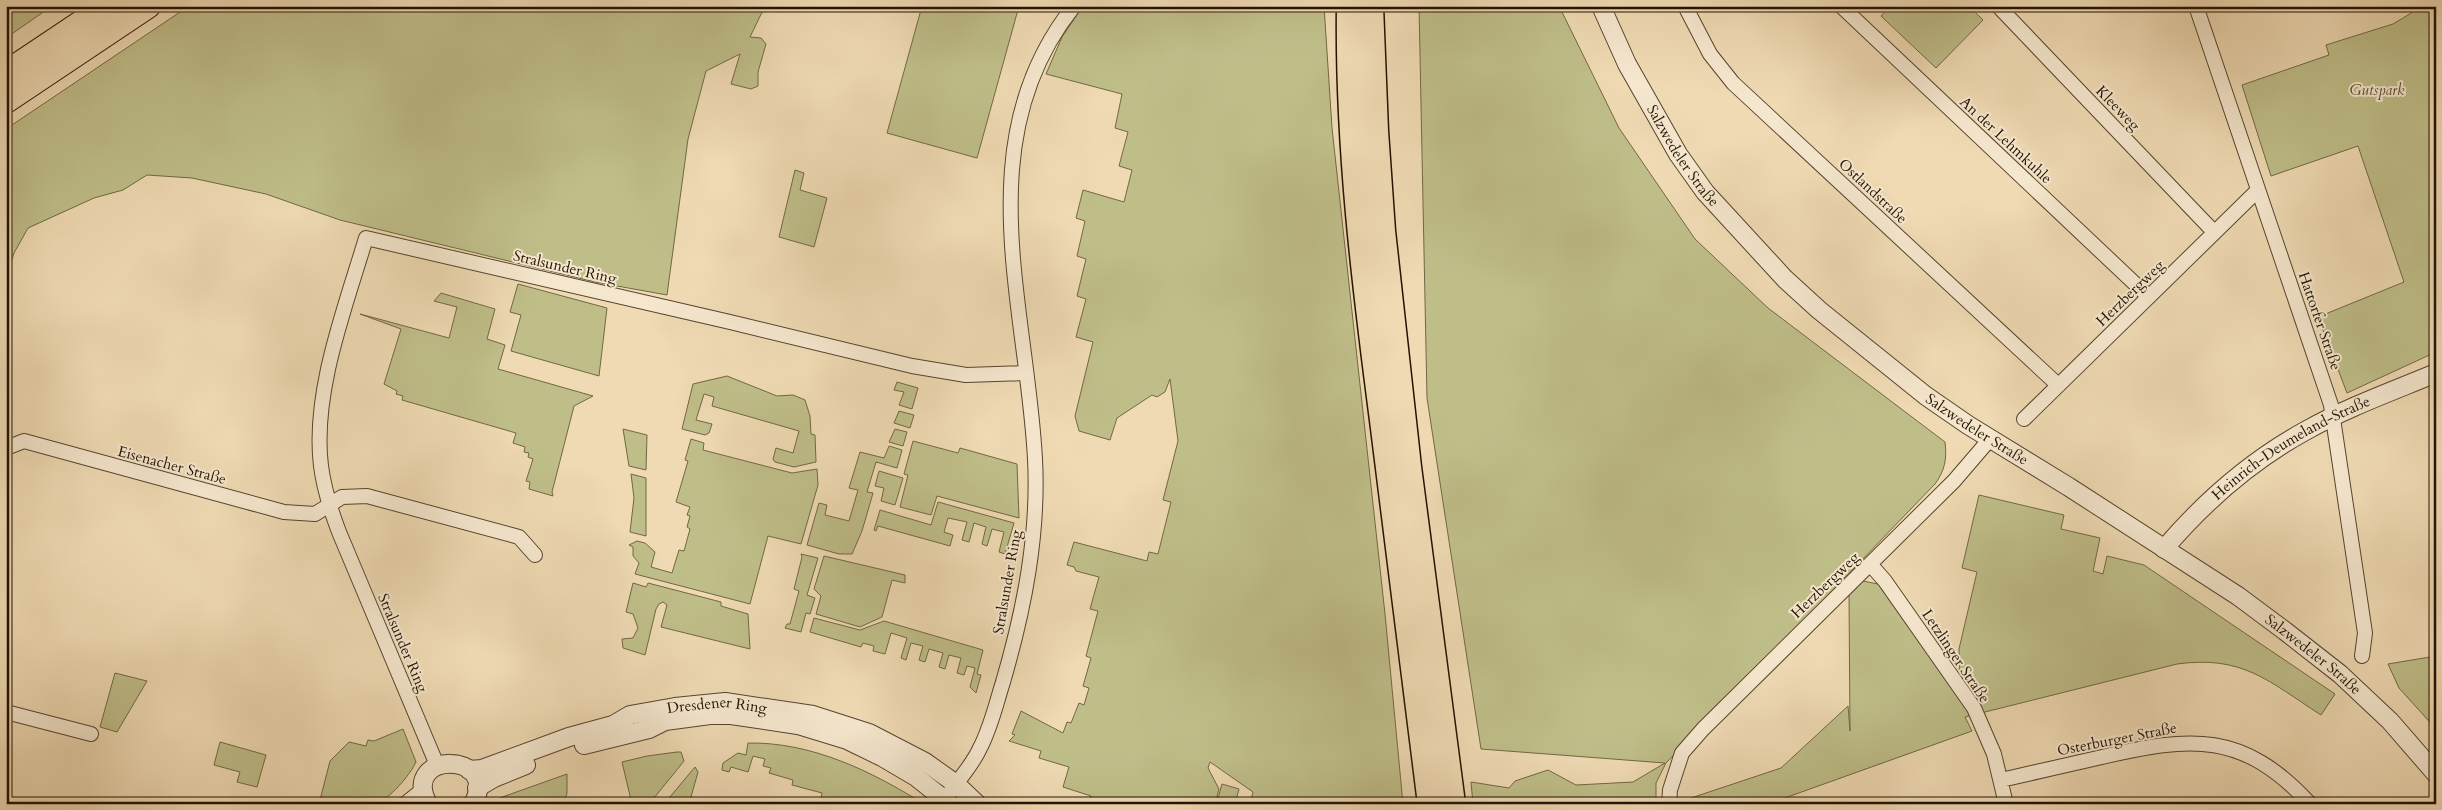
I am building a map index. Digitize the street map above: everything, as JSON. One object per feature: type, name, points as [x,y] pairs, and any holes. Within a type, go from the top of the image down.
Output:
[{"type":"highway","points":[[6,73],[106,6]]},
{"type":"highway","points":[[6,100],[148,6]]},
{"type":"highway","points":[[1350,6],[1354,128],[1361,231],[1372,335],[1431,804]]},
{"type":"highway","points":[[1370,6],[1375,131],[1383,240],[1408,467],[1452,804]]},
{"type":"street","name":"Stralsunder Ring","points":[[956,784],[980,750],[989,729],[1022,608],[1030,559],[1036,484],[1011,232],[1010,192],[1015,137],[1037,64],[1062,20],[1074,6]]},
{"type":"street","name":"Salzwedeler Straße","points":[[1602,6],[1627,64],[1678,154],[1705,192],[1754,247],[1819,310],[1926,396],[1990,439],[2069,487],[2246,602],[2340,674],[2390,721],[2436,774]]},
{"type":"street","name":"Ostlandstraße","points":[[1685,6],[1710,54],[1733,82],[2058,385]]},
{"type":"street","name":"An der Lehmkuhle","points":[[1841,6],[2149,297]]},
{"type":"street","name":"Kleeweg","points":[[1998,6],[2214,232]]},
{"type":"street","name":"Hattorfer Straße","points":[[2196,6],[2331,405],[2365,633],[2362,656]]},
{"type":"street","name":"Herzbergweg","points":[[2024,419],[2258,190]]},
{"type":"street","name":"Stralsunder Ring","points":[[437,765],[329,506],[321,466],[319,427],[322,392],[366,238],[912,366],[966,374],[1026,373]]},
{"type":"street","name":"Heinrich-Deumeland-Straße","points":[[2164,549],[2201,509],[2243,472],[2306,430],[2436,373]]},
{"type":"street","name":"Herzbergweg","points":[[1669,804],[1670,790],[1682,753],[1703,729],[1954,481],[1990,439]]},
{"type":"street","name":"Eisenacher Straße","points":[[6,448],[24,441],[284,512],[315,514],[329,506]]},
{"type":"street","points":[[329,506],[342,497],[367,496],[519,537],[535,556]]},
{"type":"street","name":"Letzlinger Straße","points":[[1870,564],[1885,581],[1974,708],[1994,754],[2006,804]]},
{"type":"street","name":"Dresdener Ring","points":[[475,796],[470,770],[482,768],[569,737],[612,725],[630,715],[675,706],[725,702],[794,711],[846,724],[900,748],[925,762],[956,784],[977,804]]},
{"type":"street","points":[[6,712],[91,734]]},
{"type":"street","name":"Dresdener Ring","points":[[475,796],[494,778],[533,762],[596,742],[650,730],[664,721],[723,714],[812,728],[847,740],[916,777],[948,801],[956,784]]},
{"type":"street","name":"Osterburger Straße","points":[[2001,780],[2140,748],[2168,743],[2194,742],[2220,745],[2240,751],[2280,775],[2310,804]]},
{"type":"street","points":[[408,804],[426,798],[426,777],[437,765],[454,762],[470,770]]},
{"type":"green space","points":[[6,6],[52,6],[6,38]]},
{"type":"green space","points":[[189,6],[765,6],[750,37],[761,38],[766,44],[758,72],[758,86],[751,89],[731,84],[740,54],[706,71],[688,139],[667,295],[595,282],[340,220],[266,194],[192,178],[147,175],[123,190],[94,198],[28,228],[14,253],[6,280],[6,129]]},
{"type":"green space","points":[[922,6],[1019,6],[977,158],[887,133]]},
{"type":"green space","points":[[1083,6],[1324,6],[1332,128],[1385,614],[1403,804],[1250,804],[1253,792],[1210,762],[1208,768],[1219,789],[1215,804],[1089,804],[1091,796],[1063,787],[1069,767],[1039,758],[1041,751],[1009,741],[1015,735],[1012,734],[1021,711],[1063,733],[1067,722],[1071,723],[1079,703],[1084,705],[1089,688],[1083,686],[1091,658],[1086,656],[1098,611],[1090,609],[1099,577],[1076,571],[1074,567],[1067,565],[1074,542],[1147,561],[1149,552],[1158,554],[1171,502],[1163,500],[1178,441],[1170,379],[1165,392],[1157,397],[1152,395],[1117,418],[1110,440],[1079,431],[1075,416],[1093,342],[1076,337],[1086,299],[1077,296],[1086,259],[1077,256],[1085,221],[1076,218],[1083,190],[1124,202],[1132,170],[1119,166],[1128,132],[1115,128],[1122,94],[1046,74],[1062,37]]},
{"type":"green space","points":[[1419,6],[1559,6],[1619,128],[1695,239],[1768,308],[1945,442],[1946,454],[1944,464],[1935,484],[1666,763],[1656,783],[1656,804],[1473,804],[1471,782],[1509,788],[1515,781],[1548,770],[1576,785],[1633,782],[1665,763],[1481,749],[1427,398]]},
{"type":"green space","points":[[1890,6],[1969,6],[1983,20],[1936,68],[1881,16]]},
{"type":"green space","name":"Gutspark","points":[[2423,6],[2436,6],[2436,352],[2347,393],[2318,317],[2404,282],[2358,146],[2271,176],[2242,85],[2329,55],[2326,45],[2393,24]]},
{"type":"green space","points":[[795,170],[804,173],[800,190],[827,198],[814,247],[779,237]]},
{"type":"green space","points":[[518,284],[607,308],[599,376],[511,351],[521,315],[510,312]]},
{"type":"green space","points":[[441,293],[495,309],[487,339],[505,345],[498,369],[593,396],[574,406],[552,492],[553,496],[529,489],[530,482],[526,481],[533,459],[528,457],[529,453],[524,452],[525,447],[513,443],[516,433],[402,400],[403,396],[396,394],[397,391],[384,384],[401,329],[360,314],[449,338],[457,307],[434,301]]},
{"type":"green space","points":[[727,376],[777,396],[793,395],[805,400],[810,416],[811,434],[815,435],[816,462],[794,467],[775,462],[773,459],[776,448],[793,453],[799,431],[712,406],[714,397],[704,394],[696,420],[712,424],[709,433],[705,435],[682,429],[693,384]]},
{"type":"green space","points":[[897,382],[918,388],[912,409],[899,405],[904,392],[894,390]]},
{"type":"green space","points":[[899,411],[914,415],[910,428],[894,423]]},
{"type":"green space","points":[[623,429],[647,435],[646,470],[629,466]]},
{"type":"green space","points":[[895,429],[907,432],[903,446],[889,442]]},
{"type":"green space","points":[[691,439],[704,443],[703,450],[792,473],[817,469],[818,485],[801,544],[768,536],[750,604],[635,574],[639,563],[633,556],[633,547],[629,545],[637,541],[645,543],[655,552],[651,567],[672,573],[679,550],[684,551],[690,529],[687,527],[690,516],[687,515],[690,507],[676,502],[688,461],[685,460]]},
{"type":"green space","points":[[913,441],[958,453],[960,448],[1017,464],[1019,518],[937,496],[931,515],[900,507],[908,475],[904,474]]},
{"type":"green space","points":[[889,446],[902,450],[897,468],[876,462],[867,492],[873,493],[862,531],[852,554],[839,554],[807,545],[819,503],[827,505],[825,515],[849,521],[858,490],[849,488],[860,452],[884,458]]},
{"type":"green space","points":[[879,471],[903,478],[895,505],[881,501],[884,488],[875,486]]},
{"type":"green space","points":[[631,474],[646,478],[646,536],[630,532],[634,498]]},
{"type":"green space","points":[[1979,495],[2064,515],[2061,529],[2100,538],[2093,571],[2103,574],[2107,556],[2144,565],[2335,694],[2321,715],[2270,682],[2238,667],[2220,663],[2200,662],[2177,664],[1965,717],[1972,731],[1768,804],[1691,804],[1691,798],[1781,768],[1848,706],[1850,731],[1849,594],[1863,581],[1878,584],[1960,700],[1959,649],[1977,572],[1962,568]]},
{"type":"green space","points":[[938,502],[1014,523],[1005,554],[999,552],[1004,532],[992,529],[987,546],[982,544],[986,527],[974,523],[969,542],[962,540],[967,522],[948,518],[944,532],[953,535],[950,546],[878,526],[876,531],[874,530],[880,510],[931,525]]},
{"type":"green space","points":[[801,554],[818,558],[807,595],[815,598],[810,614],[806,613],[801,632],[785,628],[787,624],[790,624],[799,591],[794,589],[802,557]]},
{"type":"green space","points":[[824,556],[905,575],[905,583],[892,580],[882,617],[860,627],[816,614],[821,596],[814,589]]},
{"type":"green space","points":[[633,583],[646,587],[648,583],[721,602],[721,606],[748,614],[750,649],[661,627],[667,605],[663,602],[656,609],[645,655],[623,648],[622,639],[633,638],[638,628],[633,614],[626,612]]},
{"type":"green space","points":[[814,618],[860,630],[884,621],[983,650],[977,674],[981,675],[976,693],[970,687],[975,668],[967,666],[964,675],[957,673],[961,658],[949,655],[945,669],[939,667],[943,653],[929,649],[925,662],[919,660],[923,646],[911,643],[906,660],[901,658],[907,638],[891,633],[885,654],[873,651],[874,646],[863,643],[861,647],[810,632]]},
{"type":"green space","points":[[2436,656],[2436,729],[2399,688],[2388,664]]},
{"type":"green space","points":[[115,673],[147,681],[117,732],[100,727]]},
{"type":"green space","points":[[403,729],[416,762],[393,792],[381,802],[369,805],[319,804],[330,761],[349,742],[366,746],[368,740],[374,741]]},
{"type":"green space","points":[[220,742],[266,755],[257,787],[237,782],[240,772],[214,765]]},
{"type":"green space","points":[[748,743],[795,747],[818,753],[883,780],[924,804],[832,803],[821,799],[822,793],[792,785],[793,780],[769,773],[771,768],[763,766],[765,759],[753,756],[748,772],[731,767],[729,772],[722,770],[723,763],[738,753],[746,755]]},
{"type":"green space","points":[[681,752],[684,761],[650,803],[635,803],[631,800],[622,762]]},
{"type":"green space","points":[[695,767],[698,772],[689,804],[664,804]]},
{"type":"green space","points":[[567,774],[567,793],[564,804],[492,804],[494,800]]},
{"type":"green space","points":[[1222,784],[1239,789],[1235,804],[1217,802]]}]
